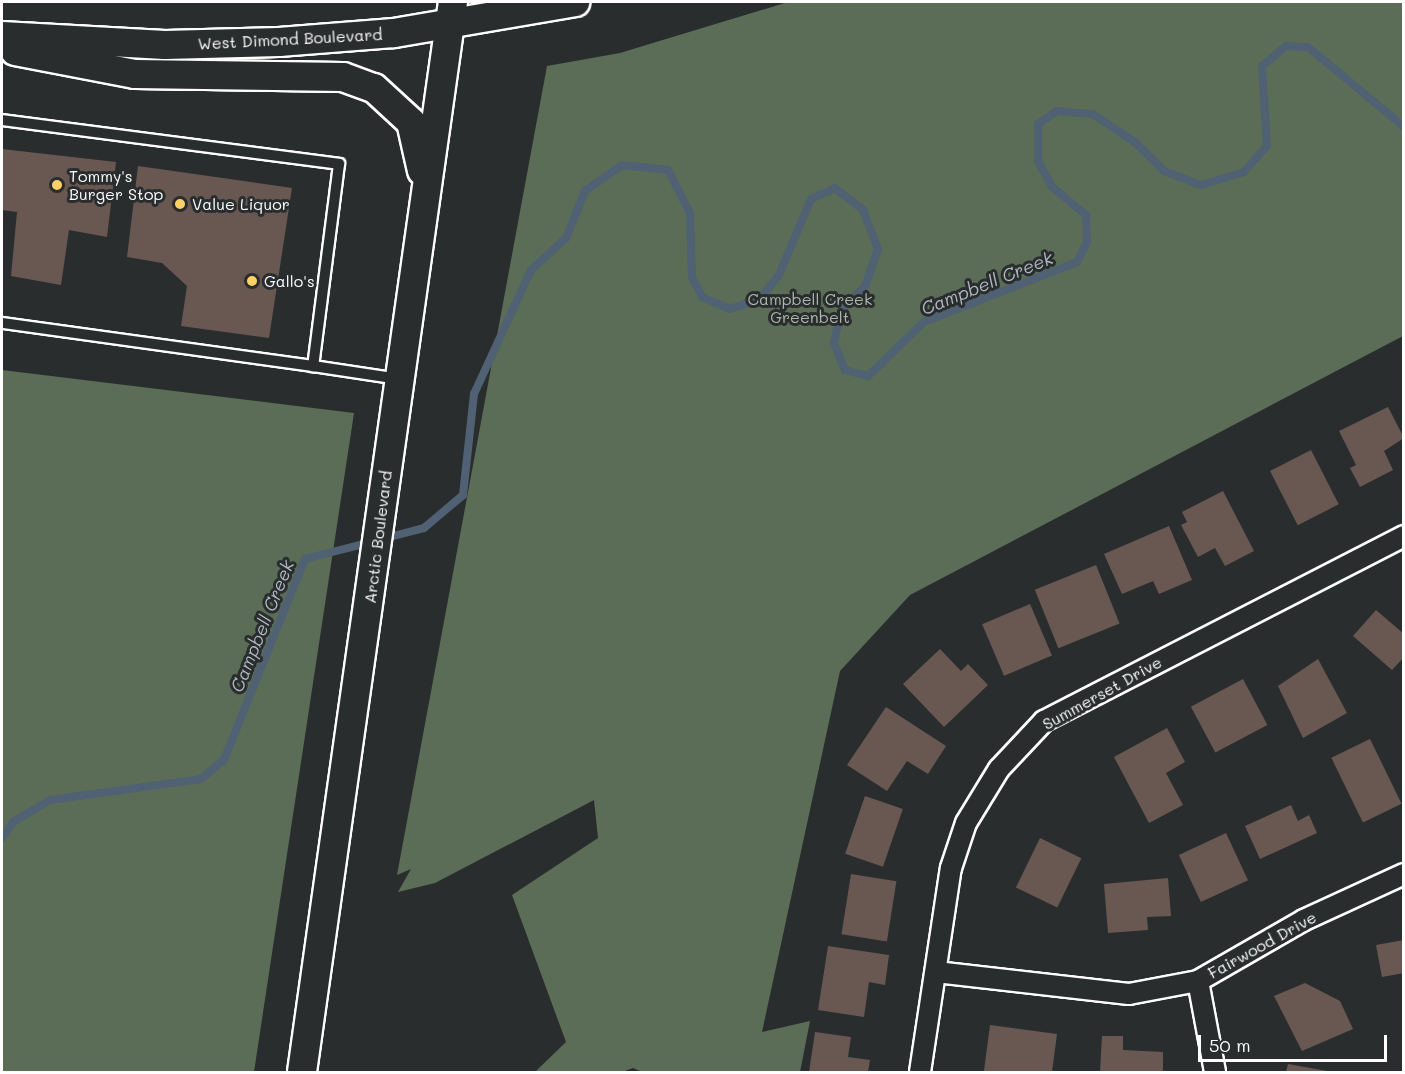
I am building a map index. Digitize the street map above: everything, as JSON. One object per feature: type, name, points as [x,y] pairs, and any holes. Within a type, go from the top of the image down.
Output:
[{"type":"main road","name":"West Dimond Boulevard","points":[[2,36],[165,45],[279,42],[451,13],[575,2]]},
{"type":"main road","name":"Arctic Boulevard","points":[[302,1072],[451,13]]},
{"type":"main road","points":[[2,48],[135,74],[343,77],[374,88],[411,122],[426,190]]},
{"type":"street","name":"Summerset Drive","points":[[920,1072],[951,868],[966,823],[999,769],[1044,721],[1404,536]]},
{"type":"street","name":"Fairwood Drive","points":[[936,972],[1129,994],[1198,981],[1304,920],[1404,874]]},
{"type":"street","points":[[1198,981],[1215,1072]]},
{"type":"lane","points":[[2,120],[339,164],[313,366]]},
{"type":"lane","points":[[2,322],[400,379]]},
{"type":"green space","name":"Campbell Creek Greenbelt","points":[[788,2],[1403,2],[1403,336],[910,595],[840,671],[762,1032],[810,1021],[800,1072],[642,1072],[633,1068],[622,1072],[535,1072],[566,1042],[512,895],[598,838],[594,800],[435,883],[398,892],[411,869],[397,875],[547,66],[620,53]]},
{"type":"green space","points":[[2,370],[354,413],[254,1072],[2,1072]]},
{"type":"building","points":[[2,149],[116,162],[107,237],[69,230],[61,285],[11,276],[17,212],[2,210]]},
{"type":"building","points":[[138,166],[292,188],[269,338],[181,326],[187,286],[162,263],[127,257]]},
{"type":"building","points":[[1388,407],[1404,438],[1384,451],[1393,470],[1360,487],[1350,468],[1356,465],[1339,431]]},
{"type":"building","points":[[1311,450],[1339,504],[1298,525],[1270,471]]},
{"type":"building","points":[[1223,491],[1254,551],[1225,566],[1215,548],[1198,557],[1181,525],[1187,522],[1182,512]]},
{"type":"building","points":[[1169,526],[1192,580],[1159,594],[1153,581],[1122,594],[1104,554]]},
{"type":"building","points":[[1096,565],[1120,623],[1058,648],[1035,590]]},
{"type":"building","points":[[1030,604],[1052,656],[1004,676],[982,624]]},
{"type":"building","points":[[1376,610],[1404,634],[1404,657],[1392,670],[1353,636]]},
{"type":"building","points":[[940,649],[961,671],[968,664],[988,685],[944,727],[903,684]]},
{"type":"building","points":[[1318,659],[1347,713],[1303,738],[1278,686]]},
{"type":"building","points":[[1243,679],[1267,725],[1215,753],[1191,707]]},
{"type":"building","points":[[886,707],[946,746],[928,774],[907,761],[887,791],[847,765]]},
{"type":"building","points":[[1167,728],[1185,762],[1166,773],[1183,805],[1149,823],[1114,757]]},
{"type":"building","points":[[1370,739],[1402,804],[1363,823],[1331,758]]},
{"type":"building","points":[[865,796],[903,809],[883,867],[845,854]]},
{"type":"building","points":[[1291,805],[1298,821],[1309,815],[1317,833],[1260,859],[1245,826]]},
{"type":"building","points":[[1226,833],[1248,880],[1201,902],[1179,855]]},
{"type":"building","points":[[1040,838],[1081,858],[1057,908],[1016,887]]},
{"type":"building","points":[[851,874],[896,881],[887,941],[841,934]]},
{"type":"building","points":[[1168,878],[1171,916],[1147,917],[1148,930],[1108,933],[1104,884]]},
{"type":"building","points":[[1404,940],[1404,973],[1382,977],[1376,945]]},
{"type":"building","points":[[828,946],[889,955],[885,985],[869,982],[864,1017],[818,1010]]},
{"type":"building","points":[[1305,983],[1340,1001],[1353,1029],[1302,1051],[1274,996]]},
{"type":"building","points":[[990,1025],[1057,1034],[1052,1072],[984,1071]]},
{"type":"building","points":[[815,1032],[851,1037],[848,1057],[870,1060],[868,1072],[809,1072]]},
{"type":"building","points":[[1102,1036],[1123,1036],[1123,1050],[1163,1052],[1163,1072],[1100,1072]]},
{"type":"building","points":[[1288,1064],[1327,1071],[1286,1072]]},
{"type":"waterway","name":"Campbell Creek","points":[[382,539],[424,528],[463,495],[474,394],[531,270],[566,238],[585,191],[622,165],[668,170],[690,213],[692,277],[702,297],[730,309],[760,299],[779,275],[811,199],[835,188],[863,210],[878,249],[865,286],[841,312],[834,343],[845,370],[868,376],[924,322],[1077,262],[1087,242],[1086,215],[1052,187],[1038,161],[1038,124],[1057,111],[1093,114],[1136,143],[1164,171],[1201,185],[1244,172],[1267,146],[1262,66],[1286,46],[1308,47],[1404,127]]},
{"type":"waterway","name":"Campbell Creek","points":[[2,838],[13,822],[50,800],[201,779],[224,760],[305,559],[371,542]]},
{"type":"place","name":"Tommy's Burger Stop","points":[[57,185]]},
{"type":"place","name":"Value Liquor","points":[[180,204]]},
{"type":"place","name":"Gallo's","points":[[252,281]]}]
